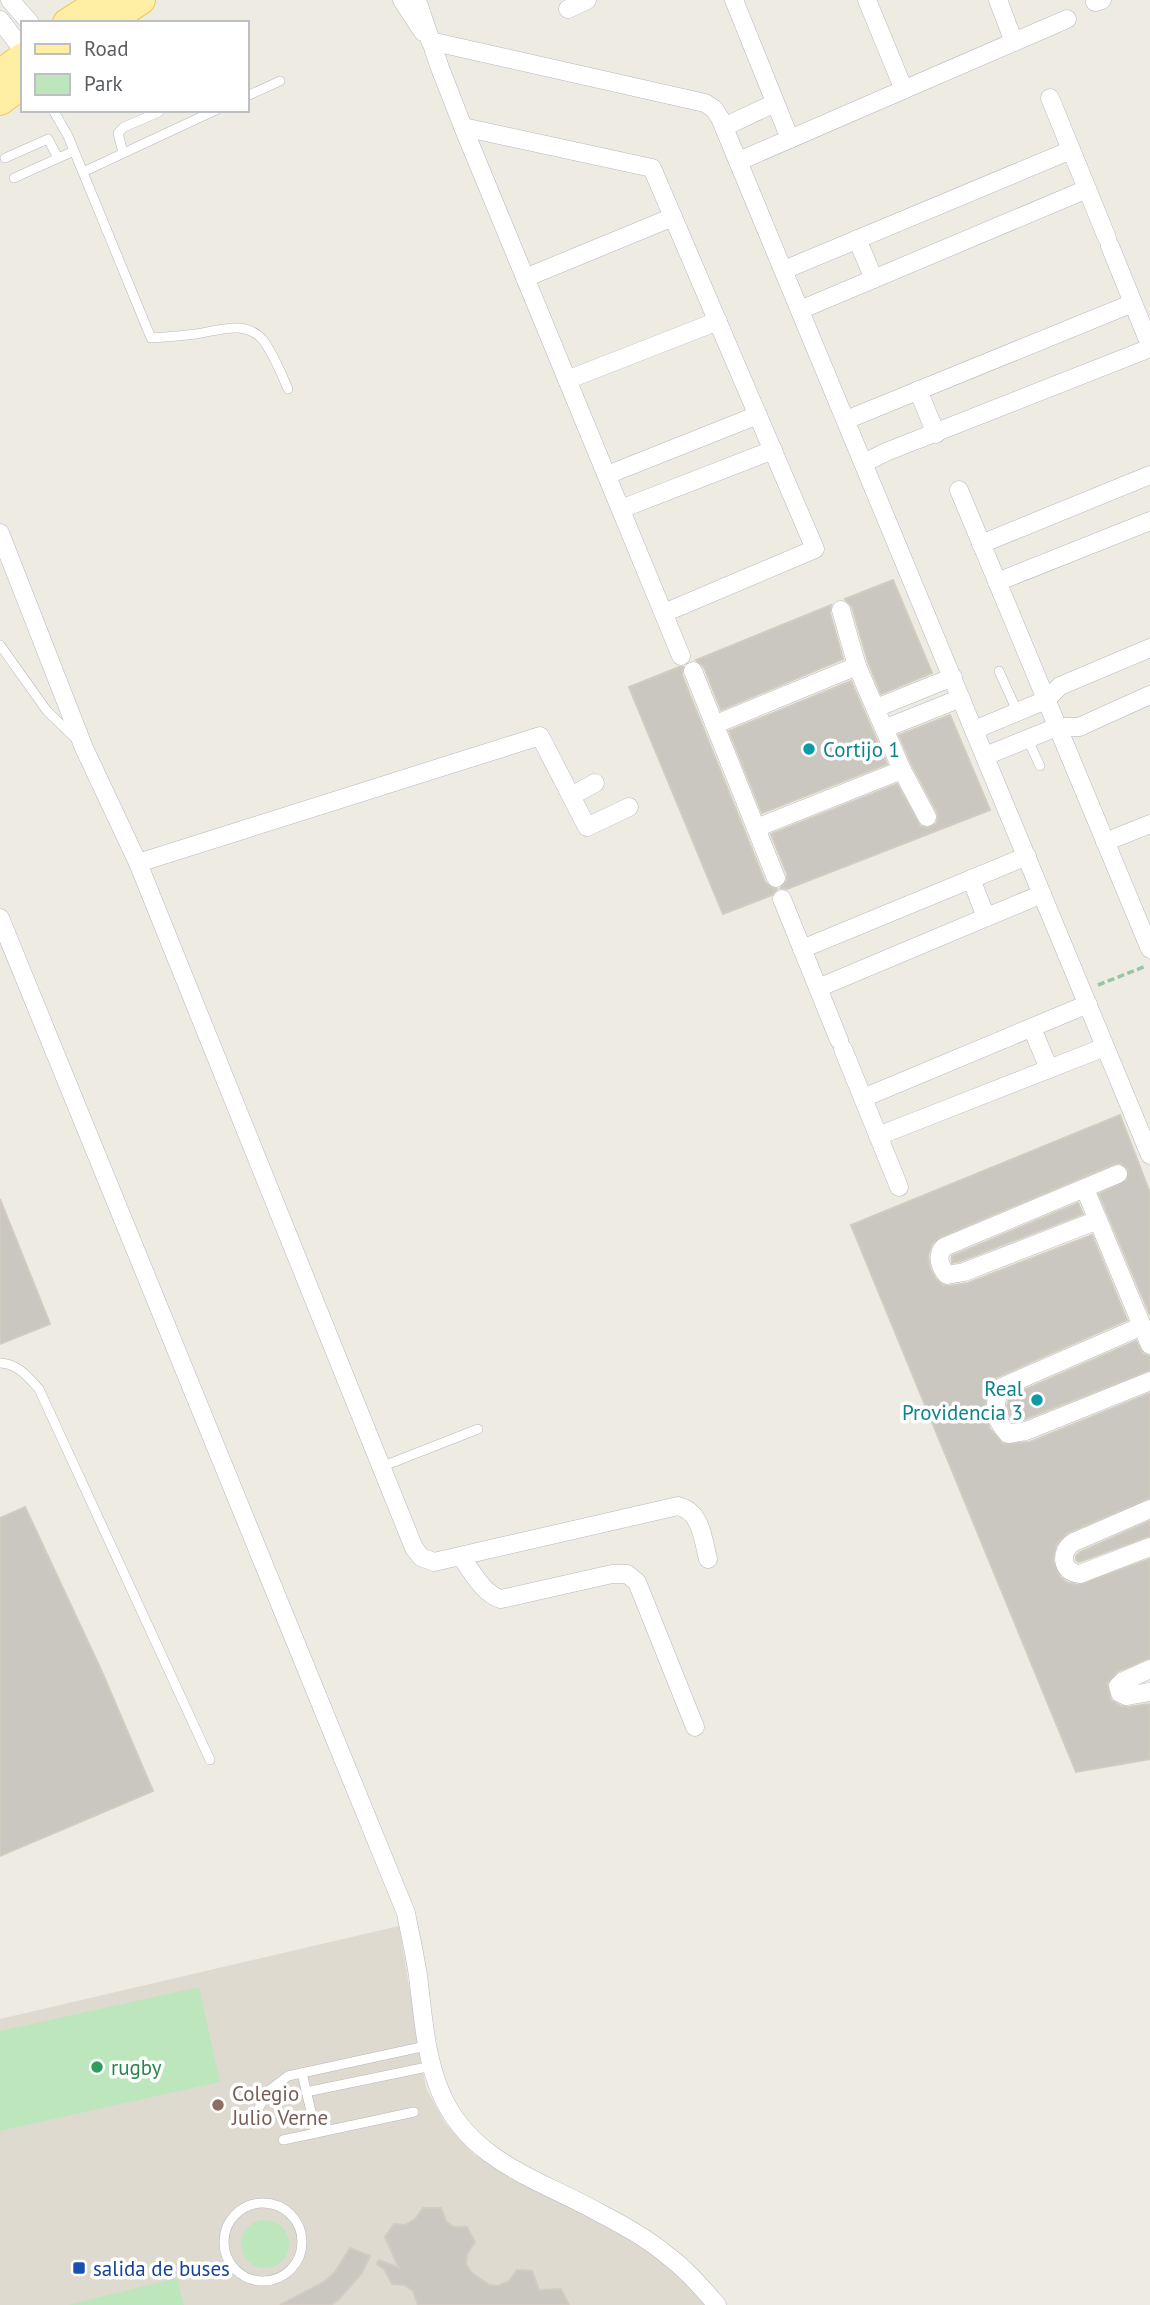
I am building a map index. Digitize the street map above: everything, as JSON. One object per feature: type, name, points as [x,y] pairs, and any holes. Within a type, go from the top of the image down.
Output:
[{"type":"main road","points":[[70,21],[103,0]]},
{"type":"main road","points":[[110,21],[141,0]]},
{"type":"main road","points":[[0,74],[21,58]]},
{"type":"main road","points":[[0,102],[21,86]]},
{"type":"street","points":[[10,0],[28,21]]},
{"type":"street","points":[[402,0],[430,41],[705,103],[714,109],[739,161],[1105,1047],[1146,1132],[1150,1155]]},
{"type":"street","points":[[418,0],[430,41],[463,127],[681,656]]},
{"type":"street","points":[[568,9],[587,0]]},
{"type":"street","points":[[734,0],[790,139]]},
{"type":"street","points":[[867,0],[904,90]]},
{"type":"street","points":[[998,0],[1014,42]]},
{"type":"street","points":[[739,161],[1067,19]]},
{"type":"street","points":[[0,20],[21,47]]},
{"type":"street","points":[[864,463],[1150,346],[1050,98]]},
{"type":"street","points":[[724,127],[775,103]]},
{"type":"street","points":[[463,127],[652,168],[816,549],[664,613]]},
{"type":"street","points":[[784,270],[1071,150]]},
{"type":"street","points":[[800,310],[1087,189]]},
{"type":"street","points":[[525,278],[673,216]]},
{"type":"street","points":[[857,239],[874,279]]},
{"type":"street","points":[[846,420],[1133,303]]},
{"type":"street","points":[[567,380],[718,321]]},
{"type":"street","points":[[918,390],[936,434]]},
{"type":"street","points":[[607,475],[758,415]]},
{"type":"street","points":[[621,509],[773,450]]},
{"type":"street","points":[[981,544],[1150,475]]},
{"type":"street","points":[[958,490],[1150,949]]},
{"type":"street","points":[[997,582],[1150,521]]},
{"type":"street","points":[[0,533],[85,748],[138,863],[414,1548],[421,1557],[434,1562],[678,1507],[688,1508],[696,1517],[708,1559]]},
{"type":"street","points":[[841,610],[857,666],[902,770],[927,817]]},
{"type":"street","points":[[974,730],[1046,700],[1060,686],[1150,648]]},
{"type":"street","points":[[716,724],[857,666]]},
{"type":"street","points":[[693,671],[776,878]]},
{"type":"street","points":[[876,708],[953,677]]},
{"type":"street","points":[[985,756],[1057,727],[1079,727],[1150,695]]},
{"type":"street","points":[[886,728],[961,698]]},
{"type":"street","points":[[138,863],[540,736],[587,827],[629,807]]},
{"type":"street","points":[[756,828],[902,770]]},
{"type":"street","points":[[571,796],[595,783]]},
{"type":"street","points":[[1105,842],[1150,824]]},
{"type":"street","points":[[802,949],[1027,856]]},
{"type":"street","points":[[971,880],[986,917]]},
{"type":"street","points":[[818,988],[1042,894]]},
{"type":"street","points":[[782,899],[899,1186]]},
{"type":"street","points":[[0,918],[407,1913],[418,1972],[426,2046],[445,2103],[457,2121],[484,2150],[500,2162],[596,2211],[667,2255],[717,2305]]},
{"type":"street","points":[[863,1098],[1031,1028],[1085,998]]},
{"type":"street","points":[[1031,1028],[1049,1069]]},
{"type":"street","points":[[878,1136],[1105,1047]]},
{"type":"street","points":[[1098,1220],[964,1272],[947,1275],[942,1269],[940,1251],[944,1247],[1118,1174]]},
{"type":"street","points":[[1085,1189],[1148,1339],[1002,1387],[994,1400],[996,1413],[1001,1426],[1008,1434],[1026,1431],[1150,1381]]},
{"type":"street","points":[[1150,1510],[1067,1546],[1064,1561],[1073,1574],[1080,1574],[1150,1547]]},
{"type":"street","points":[[461,1557],[486,1590],[493,1597],[501,1599],[611,1574],[627,1574],[637,1582],[695,1727]]},
{"type":"street","points":[[1150,1669],[1118,1686],[1120,1693],[1126,1696],[1150,1692]]},
{"type":"lane","points":[[248,96],[280,81]]},
{"type":"lane","points":[[54,112],[68,136],[151,338],[198,334],[229,327],[248,330],[261,339],[276,362],[288,389]]},
{"type":"lane","points":[[123,153],[118,133],[124,127],[159,112]]},
{"type":"lane","points":[[83,172],[212,112]]},
{"type":"lane","points":[[5,158],[48,139],[58,158]]},
{"type":"lane","points":[[13,178],[74,151]]},
{"type":"lane","points":[[0,645],[47,711],[85,748]]},
{"type":"lane","points":[[999,671],[1017,711]]},
{"type":"lane","points":[[1027,738],[1040,766]]},
{"type":"lane","points":[[0,1363],[13,1364],[39,1389],[210,1760]]},
{"type":"lane","points":[[381,1466],[478,1429]]},
{"type":"lane","points":[[255,2115],[262,2099],[274,2085],[288,2076],[426,2046]]},
{"type":"lane","points":[[306,2092],[432,2066]]},
{"type":"lane","points":[[302,2073],[316,2133]]},
{"type":"lane","points":[[283,2140],[414,2112]]},
{"type":"lane","points":[[265,2203],[275,2204],[292,2215],[302,2232],[302,2251],[293,2269],[285,2275],[276,2280],[257,2281],[247,2278],[232,2266],[227,2258],[224,2238],[231,2220],[238,2213],[246,2207],[265,2203]]},
{"type":"path","points":[[1085,998],[1150,964]]},
{"type":"shaded area","name":"Colegio Julio Verne","points":[[399,1926],[426,2088],[445,2123],[474,2154],[589,2213],[656,2256],[709,2305],[0,2305],[0,2019]]},
{"type":"green space","points":[[199,1987],[220,2082],[0,2131],[0,2031]]},
{"type":"green space","points":[[265,2220],[282,2227],[289,2244],[282,2261],[265,2268],[248,2261],[241,2244],[248,2227]]},
{"type":"green space","points":[[177,2278],[184,2305],[68,2305]]},
{"type":"building","points":[[893,580],[932,673],[881,694],[868,662],[852,607],[845,599]]},
{"type":"building","points":[[831,605],[830,613],[843,659],[721,710],[704,667],[696,660]]},
{"type":"building","points":[[683,667],[682,675],[765,882],[777,889],[772,895],[723,914],[629,687]]},
{"type":"building","points":[[851,681],[887,764],[762,813],[729,731]]},
{"type":"building","points":[[950,715],[990,810],[787,889],[781,888],[787,880],[787,874],[771,834],[897,784],[920,826],[927,828],[936,824],[937,812],[899,735]]},
{"type":"building","name":"Real Providencia 3","points":[[1120,1115],[1150,1193],[1150,1315],[1099,1194],[1127,1180],[1128,1169],[1120,1163],[940,1237],[932,1244],[928,1256],[935,1278],[942,1285],[949,1286],[968,1283],[1092,1235],[1127,1320],[992,1381],[986,1397],[985,1414],[990,1429],[1003,1444],[1030,1442],[1150,1393],[1150,1498],[1067,1533],[1056,1545],[1053,1561],[1060,1577],[1068,1583],[1078,1585],[1150,1559],[1150,1658],[1117,1672],[1107,1684],[1111,1700],[1121,1706],[1150,1704],[1150,1759],[1076,1772],[851,1225]]},
{"type":"building","points":[[0,1199],[50,1324],[0,1344]]},
{"type":"building","points":[[1078,1203],[1083,1214],[952,1263],[952,1256]]},
{"type":"building","points":[[1136,1341],[1143,1354],[1150,1356],[1150,1370],[1013,1422],[1007,1406],[1010,1396]]},
{"type":"building","points":[[25,1507],[102,1672],[153,1791],[0,1856],[0,1518]]},
{"type":"building","points":[[1150,1521],[1150,1536],[1079,1562],[1076,1560],[1080,1552]]},
{"type":"building","points":[[423,2208],[441,2208],[446,2221],[453,2227],[467,2227],[475,2242],[467,2254],[466,2264],[471,2272],[489,2285],[498,2286],[509,2281],[517,2270],[532,2271],[539,2290],[561,2289],[569,2305],[418,2305],[413,2291],[405,2285],[392,2284],[384,2269],[377,2264],[379,2260],[399,2268],[385,2237],[394,2224],[405,2225],[415,2219]]},
{"type":"building","points":[[350,2248],[370,2256],[362,2273],[338,2300],[331,2305],[280,2305],[324,2282],[335,2272]]},
{"type":"place","name":"Cortijo 1","points":[[809,749]]},
{"type":"place","name":"Real Providencia 3","points":[[1037,1400]]},
{"type":"place","name":"rugby","points":[[97,2067]]},
{"type":"place","name":"Colegio Julio Verne","points":[[218,2105]]},
{"type":"place","name":"salida de buses","points":[[79,2268]]}]
